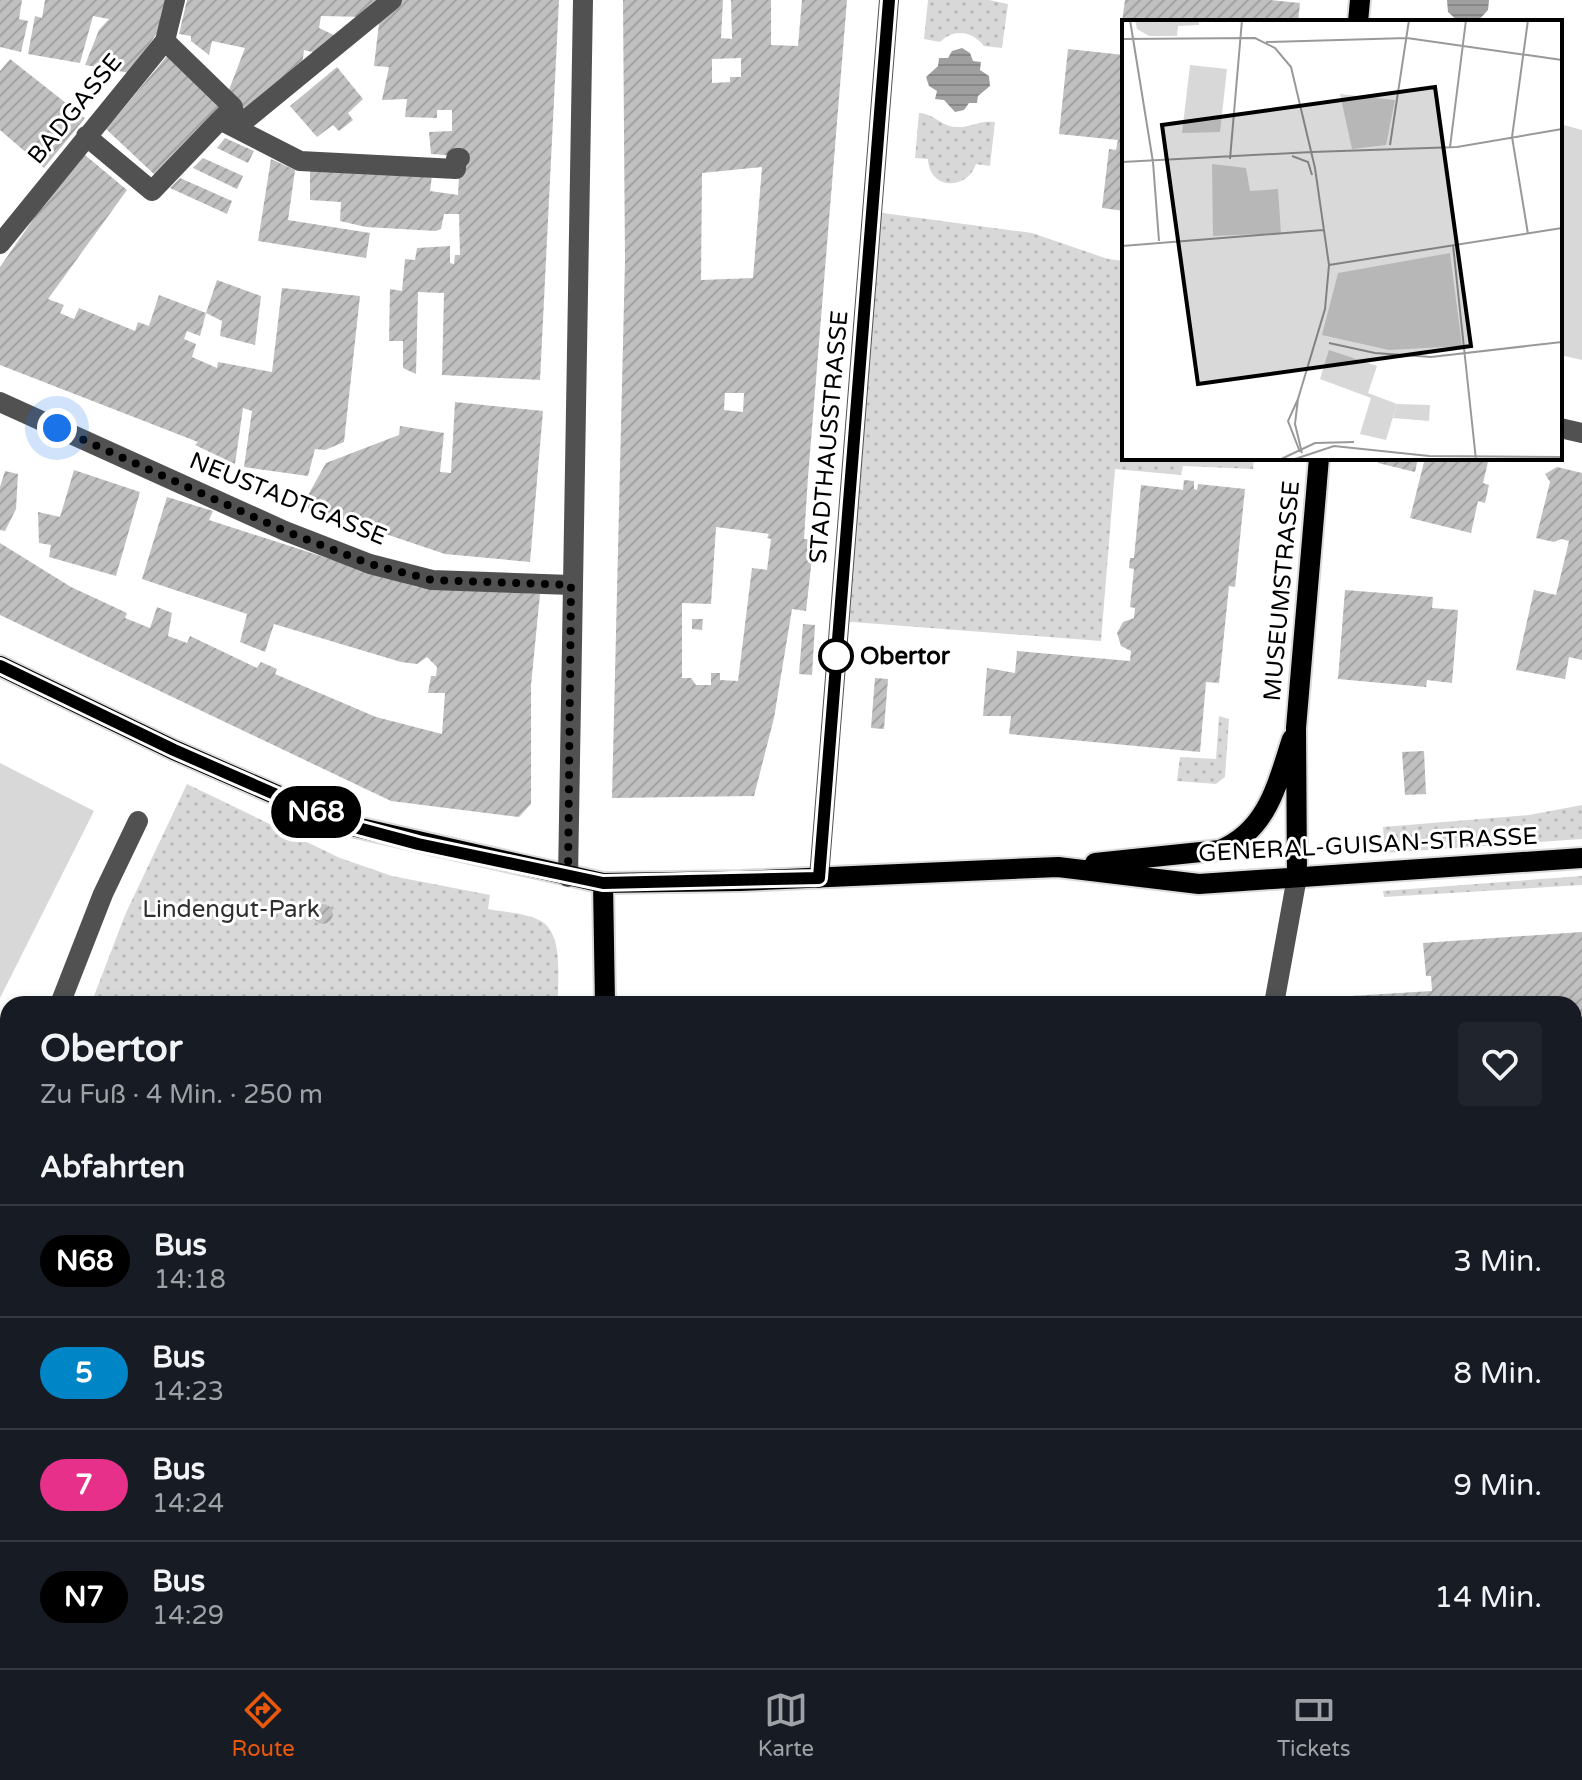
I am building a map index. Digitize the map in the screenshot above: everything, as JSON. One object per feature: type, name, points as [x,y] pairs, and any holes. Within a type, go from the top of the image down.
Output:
[{"type":"main road","points":[[1358,20],[1360,0]]},
{"type":"main road","name":"MUSEUMSTRASSE","points":[[1296,728],[1319,460]]},
{"type":"main road","name":"GENERAL-GUISAN-STRASSE","points":[[0,666],[174,750],[343,824],[603,883],[819,878],[1058,867],[1199,884],[1582,858]]},
{"type":"main road","points":[[1058,867],[1220,850],[1238,843],[1255,828],[1269,803],[1296,728]]},
{"type":"main road","points":[[1296,728],[1299,786],[1297,877]]},
{"type":"main road","points":[[603,883],[605,996]]},
{"type":"street","name":"BADGASSE","points":[[0,244],[165,41],[175,0]]},
{"type":"street","points":[[220,120],[248,118],[392,0]]},
{"type":"street","points":[[568,877],[583,0]]},
{"type":"street","name":"STADTHAUSSTRASSE","points":[[819,878],[889,0]]},
{"type":"street","points":[[86,136],[152,191],[233,107],[165,41]]},
{"type":"street","points":[[220,120],[300,161],[456,169],[456,158],[460,158]]},
{"type":"street","name":"NEUSTADTGASSE","points":[[0,402],[285,531],[370,564],[432,580],[571,585]]},
{"type":"street","points":[[1562,428],[1582,433]]},
{"type":"street","points":[[63,996],[103,894],[138,821]]},
{"type":"street","points":[[1275,996],[1297,877]]},
{"type":"green space","points":[[928,0],[989,0],[1008,4],[1002,48],[984,46],[963,33],[951,35],[940,42],[924,39]]},
{"type":"green space","points":[[919,113],[956,127],[995,122],[990,166],[976,164],[965,179],[957,182],[949,183],[935,177],[928,159],[915,158]]},
{"type":"green space","points":[[1562,125],[1582,130],[1582,360],[1562,355]]},
{"type":"green space","points":[[875,212],[1032,233],[1108,259],[1122,261],[1122,460],[1254,460],[1253,469],[1183,466],[1181,475],[1115,469],[1101,641],[839,621]]},
{"type":"green space","points":[[1219,716],[1229,719],[1225,777],[1216,784],[1177,781],[1180,757],[1216,759]]},
{"type":"green space","points":[[0,763],[94,811],[0,996]]},
{"type":"green space","name":"Lindengut-Park","points":[[187,784],[340,858],[392,876],[490,895],[488,909],[539,920],[553,935],[556,946],[558,996],[94,996],[125,915]]},
{"type":"green space","points":[[1582,805],[1582,839],[1385,853],[1383,827],[1529,815]]},
{"type":"green space","points":[[1582,876],[1582,885],[1384,897],[1383,891]]},
{"type":"shaded area","points":[[1447,0],[1489,0],[1488,10],[1479,20],[1457,20],[1448,12]]},
{"type":"shaded area","points":[[962,48],[970,53],[973,61],[981,62],[980,70],[989,76],[990,86],[978,96],[977,103],[969,103],[964,110],[955,112],[944,100],[935,99],[937,91],[929,86],[926,77],[938,66],[939,58],[948,58],[952,51]]},
{"type":"building","points":[[0,0],[22,0],[19,19],[28,21],[21,52],[0,47]]},
{"type":"building","points":[[45,0],[167,0],[159,30],[130,73],[85,65],[99,30],[109,19],[93,16],[80,63],[28,54],[35,16],[42,18]]},
{"type":"building","points":[[187,0],[378,0],[365,17],[321,16],[319,28],[338,37],[316,53],[304,50],[302,66],[243,113],[227,95],[245,48],[212,41],[209,55],[191,41],[191,36],[179,34]]},
{"type":"building","points":[[399,0],[559,0],[540,380],[442,375],[444,293],[418,292],[416,374],[403,368],[403,341],[389,341],[390,289],[402,291],[405,259],[415,260],[417,248],[450,246],[450,263],[454,264],[455,255],[460,255],[459,214],[444,214],[441,229],[436,231],[366,227],[340,221],[341,202],[310,200],[310,169],[432,175],[430,191],[458,195],[460,156],[431,154],[429,132],[452,131],[452,110],[437,110],[437,118],[405,117],[407,99],[382,100],[389,67],[374,66],[379,23]]},
{"type":"building","points":[[623,0],[723,0],[721,38],[732,39],[731,0],[771,0],[771,45],[798,46],[802,0],[847,0],[808,477],[804,539],[814,540],[806,611],[792,609],[774,718],[754,796],[612,798],[625,261]],"holes":[[[741,58],[741,77],[730,77],[730,82],[712,83],[712,59]],[[762,167],[753,278],[701,280],[702,173]],[[725,393],[744,393],[743,412],[724,410]],[[716,527],[769,534],[767,570],[752,568],[738,681],[720,680],[720,673],[711,673],[711,685],[696,685],[691,678],[682,678],[682,603],[711,604]]]},
{"type":"building","points":[[1125,0],[1270,0],[1300,3],[1298,20],[1122,20]]},
{"type":"building","points":[[1068,49],[1122,55],[1122,211],[1102,208],[1109,149],[1116,150],[1118,140],[1059,134]]},
{"type":"building","points":[[167,56],[222,105],[157,177],[106,129]]},
{"type":"building","points":[[10,59],[85,118],[44,168],[0,130],[0,71]]},
{"type":"building","points":[[337,67],[363,99],[348,113],[353,120],[339,131],[333,125],[317,137],[290,106]]},
{"type":"building","points":[[225,138],[254,151],[248,163],[217,148]]},
{"type":"building","points":[[85,155],[127,190],[48,299],[64,305],[60,313],[74,319],[79,308],[135,331],[138,322],[149,326],[159,295],[206,313],[200,336],[187,331],[184,339],[196,344],[192,357],[217,368],[218,362],[272,372],[282,288],[360,296],[344,442],[325,450],[315,449],[308,476],[244,467],[252,411],[243,408],[235,464],[195,445],[198,442],[0,365],[0,267],[50,195]]},
{"type":"building","points":[[203,158],[243,176],[237,189],[193,168]]},
{"type":"building","points":[[271,159],[295,170],[288,220],[370,233],[366,258],[258,241]]},
{"type":"building","points":[[180,178],[232,201],[227,214],[170,188]]},
{"type":"building","points":[[217,280],[261,296],[255,345],[220,336],[222,321],[206,313]]},
{"type":"building","points":[[455,402],[543,411],[530,562],[445,554],[302,506],[326,463],[399,435],[400,426],[444,433],[440,472],[451,473]]},
{"type":"building","points":[[1379,460],[1418,460],[1415,472],[1378,463]]},
{"type":"building","points":[[1424,460],[1489,460],[1483,483],[1489,485],[1485,503],[1478,501],[1471,533],[1410,518]]},
{"type":"building","points":[[1557,467],[1582,473],[1582,660],[1569,657],[1565,679],[1516,670],[1534,590],[1556,595],[1569,541],[1536,538],[1550,482],[1545,474]]},
{"type":"building","points":[[74,470],[140,492],[116,576],[49,557],[51,545],[39,543],[38,512],[60,517]]},
{"type":"building","points":[[5,471],[18,474],[16,509],[5,531],[0,530],[0,487]]},
{"type":"building","points":[[1184,480],[1194,481],[1194,489],[1197,490],[1198,484],[1245,489],[1235,587],[1229,586],[1219,683],[1206,682],[1200,752],[1009,734],[1011,716],[983,716],[987,668],[1015,673],[1017,651],[1130,661],[1131,651],[1121,646],[1117,633],[1123,622],[1134,618],[1135,608],[1130,607],[1134,569],[1129,568],[1130,558],[1134,558],[1141,485],[1183,490]]},
{"type":"building","points":[[167,497],[213,511],[209,520],[417,587],[540,594],[531,685],[531,804],[519,817],[391,801],[0,615],[0,543],[71,587],[127,613],[125,618],[150,628],[157,607],[172,613],[168,636],[187,643],[190,636],[257,668],[261,662],[277,669],[275,674],[376,717],[442,734],[445,693],[428,693],[431,676],[436,676],[437,667],[427,657],[417,664],[401,662],[274,624],[265,652],[240,642],[247,614],[142,579]]},
{"type":"building","points":[[1345,590],[1433,597],[1432,608],[1458,610],[1452,683],[1427,680],[1426,687],[1338,679]]},
{"type":"building","points":[[692,619],[703,619],[702,630],[692,629]]},
{"type":"building","points":[[803,624],[815,625],[812,675],[799,674]]},
{"type":"building","points":[[875,678],[888,679],[884,729],[871,728]]},
{"type":"building","points":[[1424,751],[1426,794],[1405,795],[1402,752]]},
{"type":"building","points":[[319,904],[327,904],[333,914],[327,924],[319,924],[313,918],[313,910]]},
{"type":"building","points":[[1582,932],[1582,996],[1351,996],[1432,991],[1431,976],[1426,976],[1423,943]]},
{"type":"bus line","name":"N68","points":[[0,666],[174,750],[343,824],[418,844],[603,883],[819,878],[875,212],[889,0]]},
{"type":"place","name":"Obertor","points":[[836,656]]},
{"type":"route","points":[[57,428],[285,531],[370,564],[432,580],[571,585],[568,877],[603,883],[819,878],[836,656]]}]
